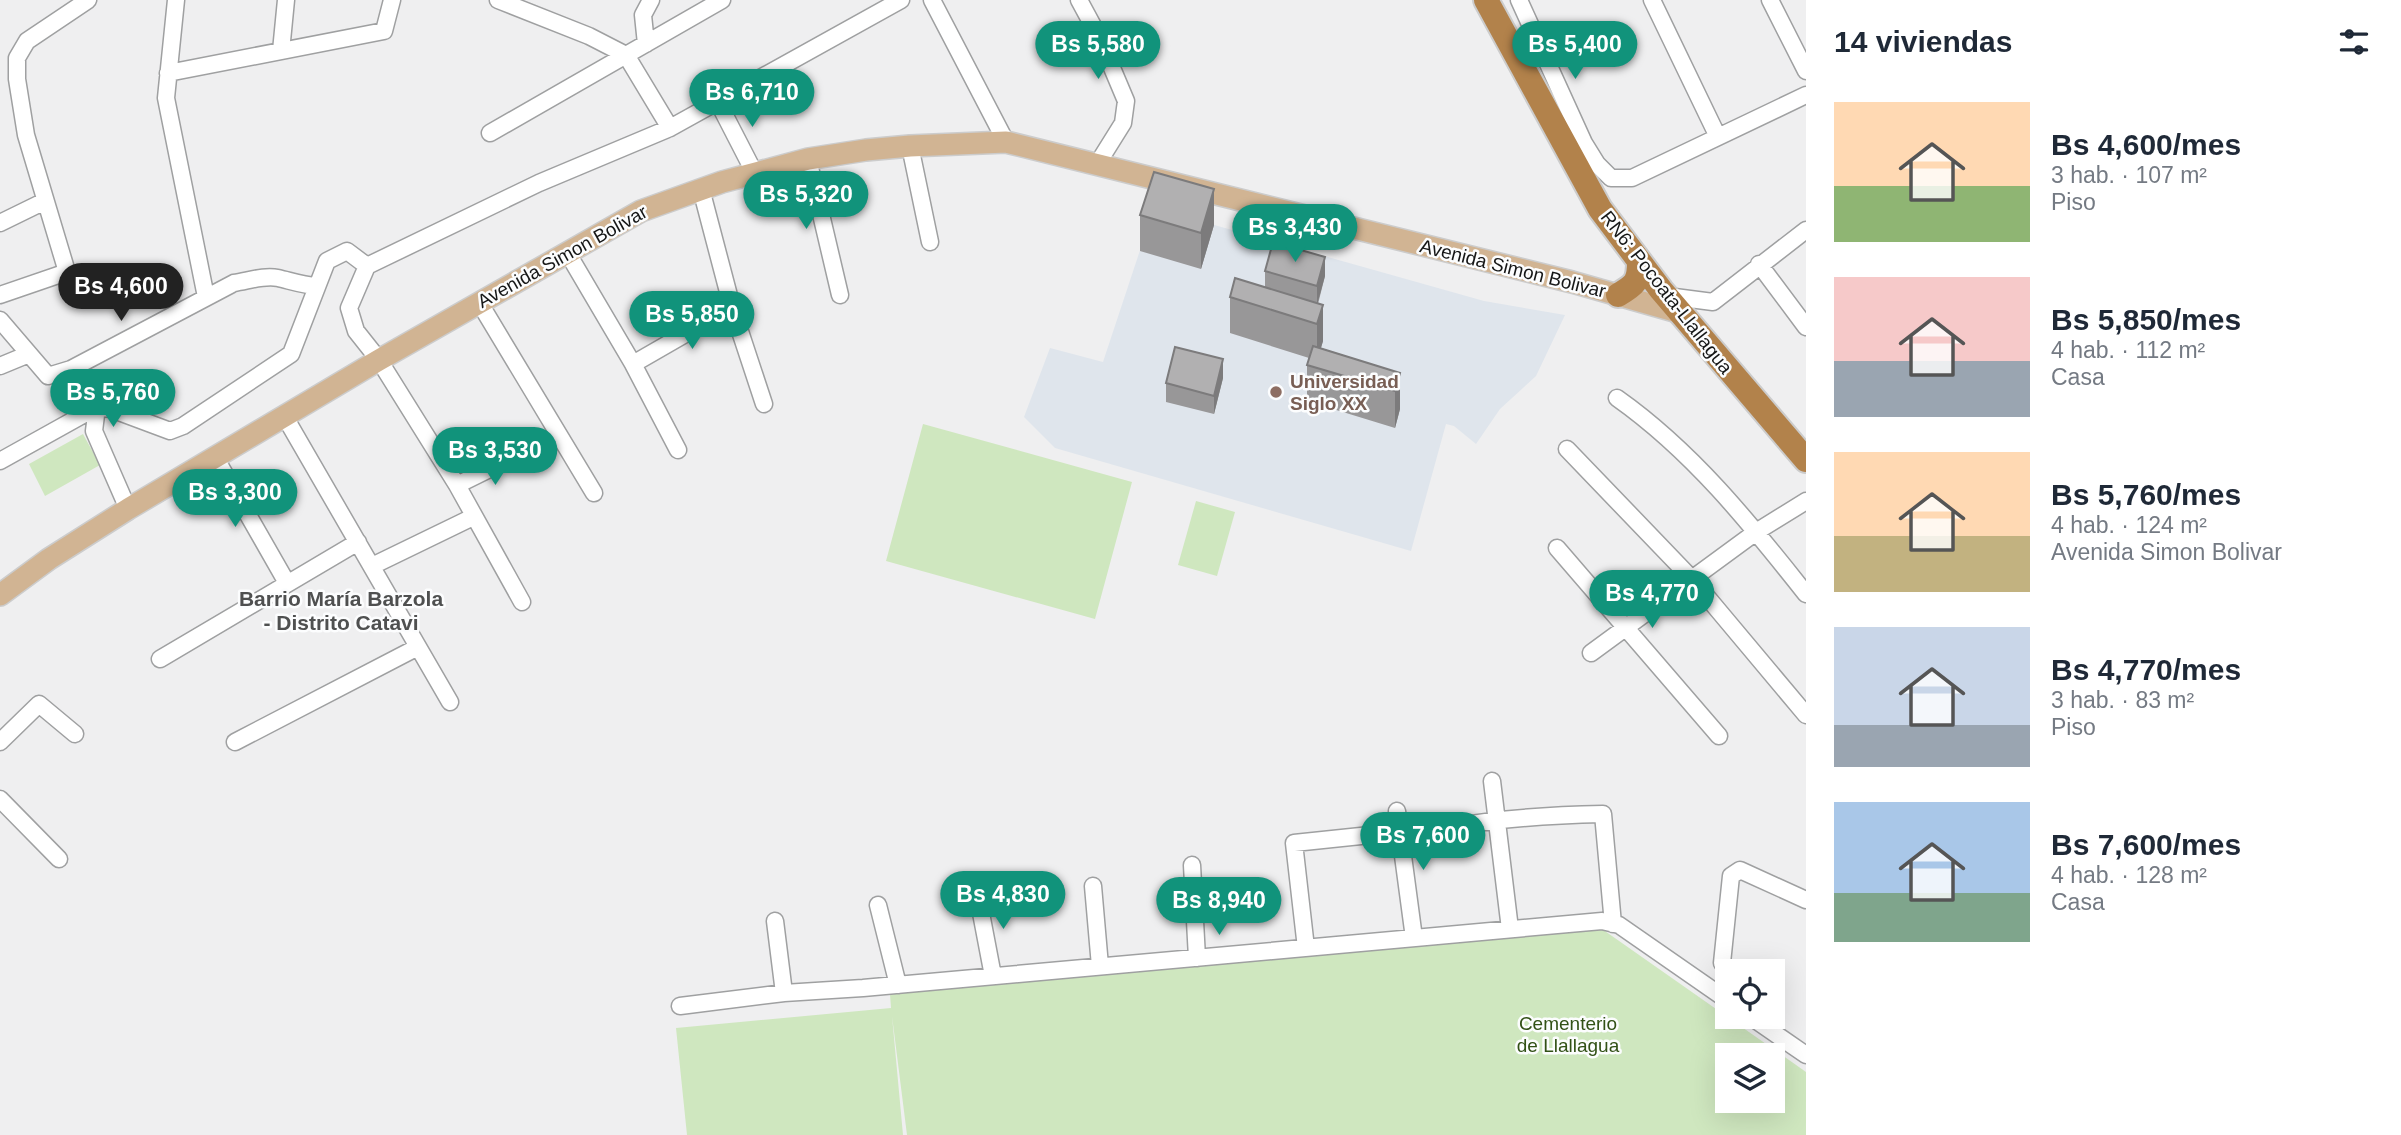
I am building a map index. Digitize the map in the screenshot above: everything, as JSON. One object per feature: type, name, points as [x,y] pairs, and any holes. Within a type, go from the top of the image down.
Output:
[{"type":"highway","name":"RN6: Pocoata-Llallagua","points":[[1486,0],[1600,209],[1674,305],[1806,460]]},
{"type":"highway","points":[[1618,295],[1634,285],[1639,274],[1639,262]]},
{"type":"main road","name":"Avenida Simon Bolivar","points":[[0,595],[49,559],[128,509],[379,360],[641,211],[754,172],[808,159],[910,146],[1006,142],[1618,295],[1674,305]]},
{"type":"street","points":[[0,295],[67,272],[26,135],[17,79],[17,58],[27,41],[88,0]]},
{"type":"street","points":[[176,0],[166,98],[206,297]]},
{"type":"street","points":[[281,51],[285,0]]},
{"type":"street","points":[[168,73],[384,31],[392,0]]},
{"type":"street","points":[[498,0],[589,36],[626,55],[670,128]]},
{"type":"street","points":[[646,44],[643,15],[651,0]]},
{"type":"street","points":[[490,133],[722,0]]},
{"type":"street","points":[[522,602],[457,485],[379,360],[356,331],[349,308],[367,266],[539,183],[670,128],[901,0]]},
{"type":"street","points":[[932,0],[1006,142]]},
{"type":"street","points":[[1079,0],[1099,37],[1126,101],[1123,123],[1098,163]]},
{"type":"street","points":[[1519,0],[1584,143],[1597,164],[1611,178],[1632,178],[1806,95]]},
{"type":"street","points":[[1653,0],[1718,137]]},
{"type":"street","points":[[1770,0],[1806,71]]},
{"type":"street","points":[[718,102],[754,172]]},
{"type":"street","points":[[910,146],[930,242]]},
{"type":"street","points":[[808,159],[840,295]]},
{"type":"street","points":[[701,189],[732,307],[764,404]]},
{"type":"street","points":[[0,223],[45,201]]},
{"type":"street","points":[[1674,305],[1713,302],[1806,230]]},
{"type":"street","points":[[0,461],[97,407],[111,409],[170,431],[183,426],[291,354],[327,261],[347,251],[367,266]]},
{"type":"street","points":[[566,252],[633,364],[678,450]]},
{"type":"street","points":[[1759,264],[1806,327]]},
{"type":"street","points":[[0,320],[48,376],[71,369],[234,284],[261,278],[276,278],[316,286]]},
{"type":"street","points":[[479,302],[594,493]]},
{"type":"street","points":[[633,364],[732,307]]},
{"type":"street","points":[[0,366],[29,354]]},
{"type":"street","points":[[71,369],[97,407],[93,430],[128,509]]},
{"type":"street","points":[[1617,398],[1648,420],[1690,457],[1806,594]]},
{"type":"street","points":[[285,417],[450,702]]},
{"type":"street","points":[[1567,449],[1692,579],[1806,715]]},
{"type":"street","points":[[457,485],[516,456]]},
{"type":"street","points":[[215,457],[287,583]]},
{"type":"street","points":[[1591,653],[1756,532],[1806,501]]},
{"type":"street","points":[[372,566],[473,517]]},
{"type":"street","points":[[160,659],[358,542]]},
{"type":"street","points":[[1557,548],[1719,736]]},
{"type":"street","points":[[235,742],[418,647]]},
{"type":"street","points":[[0,742],[39,704],[75,734]]},
{"type":"street","points":[[1492,781],[1510,929]]},
{"type":"street","points":[[0,799],[59,859]]},
{"type":"street","points":[[1397,811],[1413,938]]},
{"type":"street","points":[[1452,827],[1496,819],[1603,814],[1613,923]]},
{"type":"street","points":[[1306,948],[1294,843],[1399,831]]},
{"type":"street","points":[[1192,865],[1197,958]]},
{"type":"street","points":[[1723,959],[1731,876],[1740,870],[1806,900]]},
{"type":"street","points":[[1093,886],[1100,966]]},
{"type":"street","points":[[976,892],[993,976]]},
{"type":"street","points":[[878,905],[898,985]]},
{"type":"street","points":[[775,921],[784,993]]},
{"type":"street","points":[[680,1006],[784,993],[1602,921],[1619,925],[1715,992]]},
{"type":"street","points":[[1768,1029],[1806,1055]]},
{"type":"shaded area","name":"Universidad Siglo XX","points":[[1154,208],[1484,301],[1565,315],[1536,376],[1500,409],[1476,444],[1454,426],[1446,424],[1411,551],[1055,448],[1024,417],[1050,348],[1103,362]]},
{"type":"green space","points":[[923,424],[1132,482],[1095,619],[886,561]]},
{"type":"green space","points":[[83,434],[100,465],[45,496],[29,464]]},
{"type":"green space","points":[[1196,501],[1235,512],[1217,576],[1178,565]]},
{"type":"green space","name":"Cementerio de Llallagua","points":[[1602,929],[1715,1008],[1715,1029],[1745,1029],[1765,1043],[1715,1043],[1715,1113],[1785,1113],[1785,1057],[1806,1072],[1806,1135],[907,1135],[892,1016],[903,1135],[687,1135],[676,1028],[891,1008],[890,994]]},
{"type":"building","points":[[1154,172],[1214,189],[1201,233],[1140,215]]},
{"type":"building","points":[[1273,242],[1325,257],[1317,286],[1265,271]]},
{"type":"building","points":[[1235,278],[1323,305],[1317,324],[1230,297]]},
{"type":"building","points":[[1313,346],[1400,373],[1395,391],[1307,365]]},
{"type":"building","points":[[1175,347],[1223,359],[1214,396],[1166,383]]},
{"type":"place","name":"Universidad Siglo XX","points":[[1276,392]]},
{"type":"district","name":"Barrio María Barzola - Distrito Catavi","points":[[341,611]]}]
